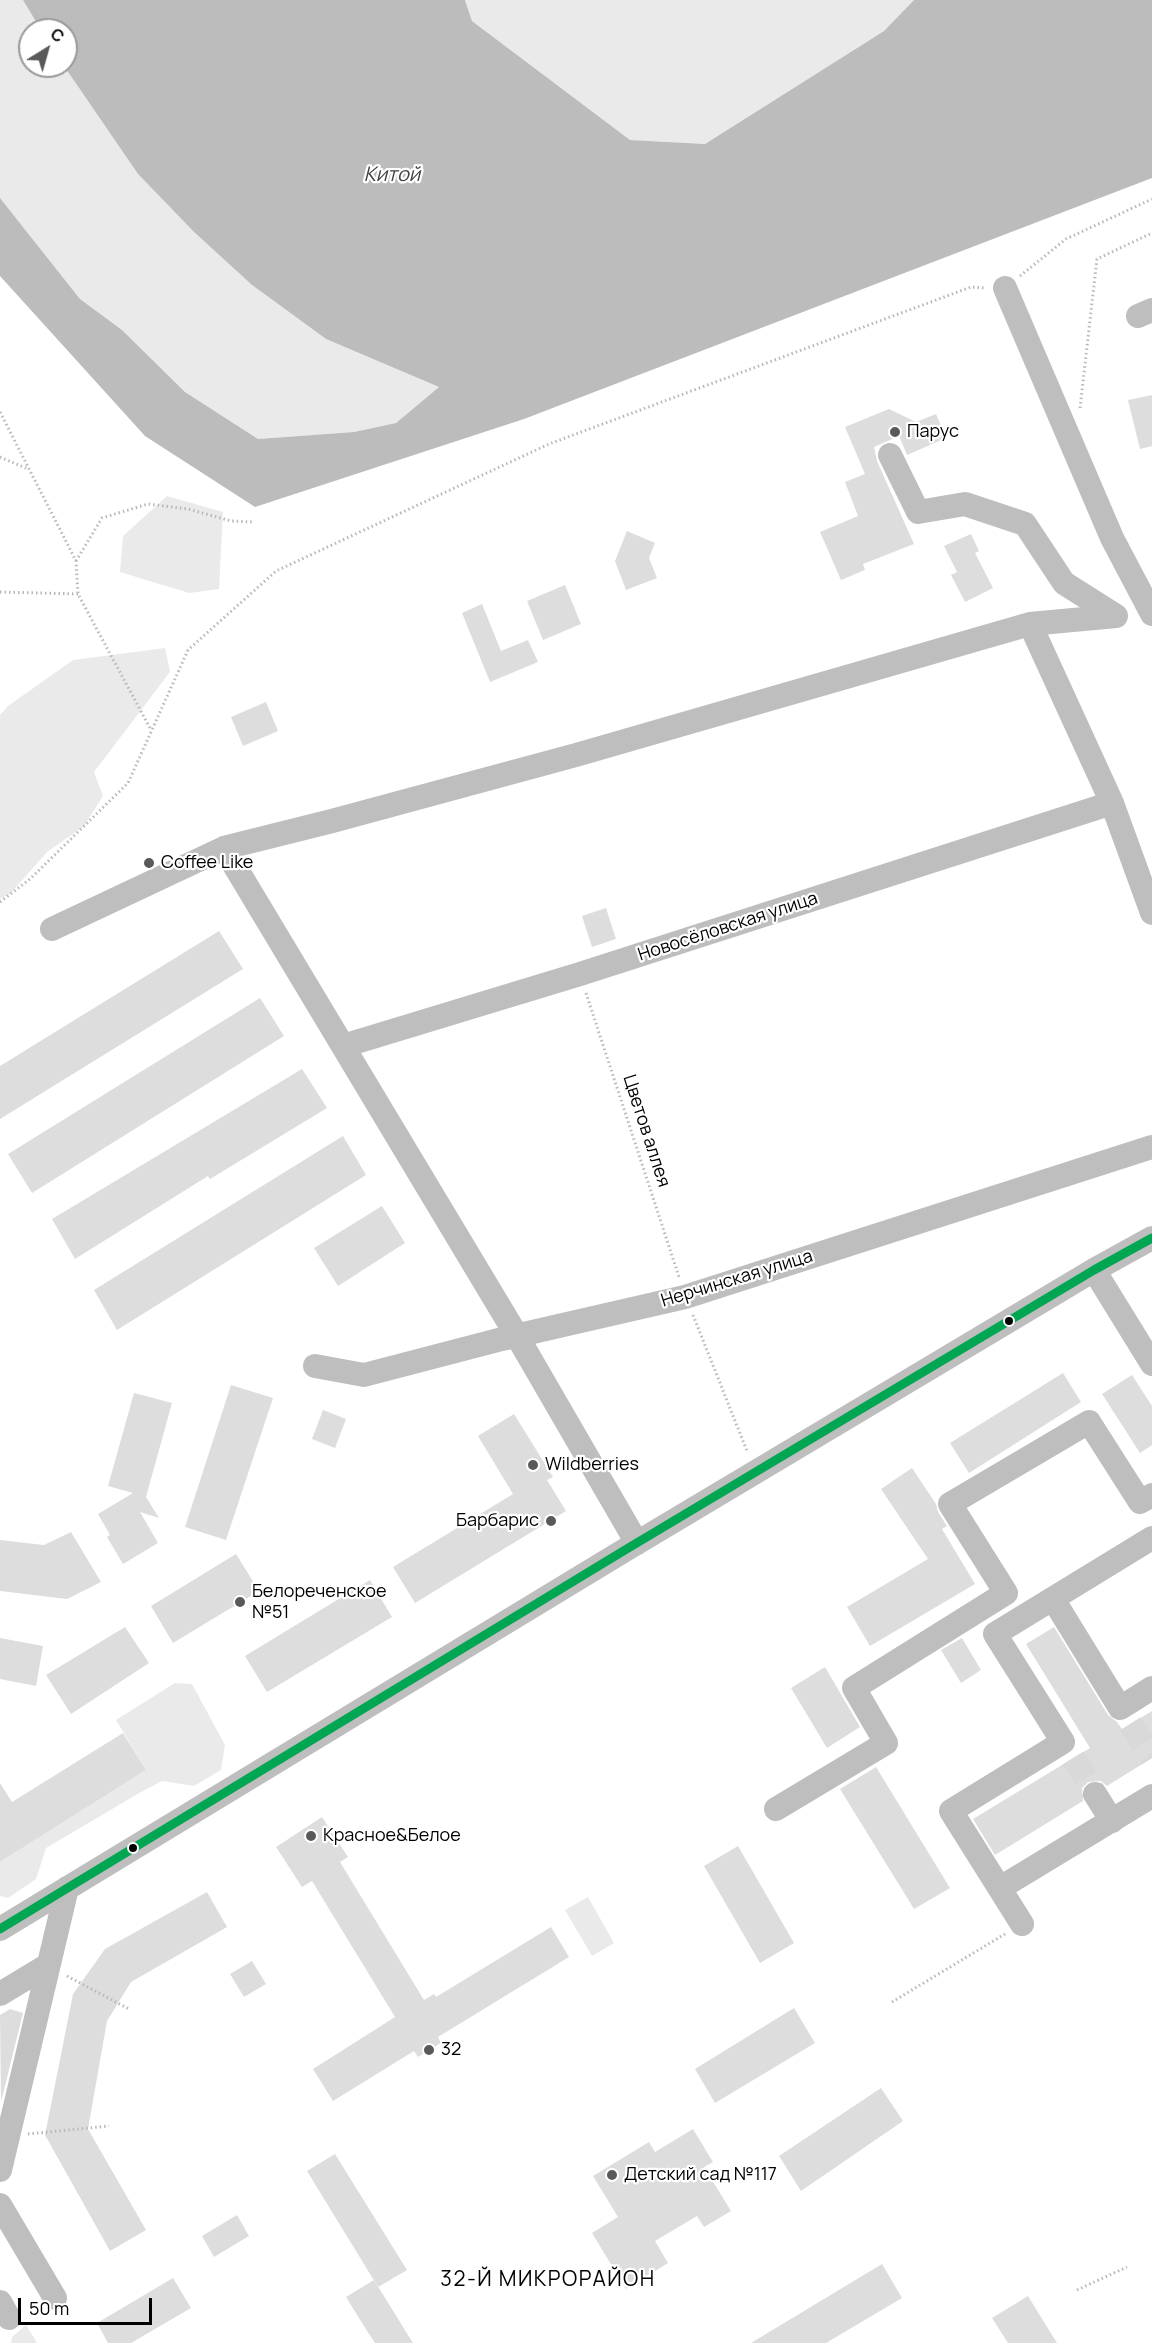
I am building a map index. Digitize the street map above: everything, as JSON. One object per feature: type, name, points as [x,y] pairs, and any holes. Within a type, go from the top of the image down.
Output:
[{"type":"street","points":[[1005,288],[1112,538],[1152,614]]},
{"type":"street","points":[[52,929],[224,848],[576,754],[1030,624],[1116,616],[1064,584],[1025,524],[964,504],[918,512],[890,455]]},
{"type":"street","points":[[1030,624],[1112,803],[1152,913]]},
{"type":"street","name":"Новосёловская улица","points":[[343,1046],[580,974],[1112,803]]},
{"type":"street","points":[[224,848],[517,1336],[637,1543]]},
{"type":"street","name":"Нерчинская улица","points":[[315,1366],[364,1375],[685,1297],[1152,1147]]},
{"type":"street","points":[[0,1929],[637,1543],[1094,1270],[1152,1238]]},
{"type":"street","points":[[1094,1270],[1152,1364]]},
{"type":"street","points":[[776,1809],[886,1743],[854,1689],[1006,1593],[950,1504],[1089,1422],[1140,1502],[1152,1495]]},
{"type":"street","points":[[1022,1924],[951,1811],[1068,1750],[995,1634],[1152,1538]]},
{"type":"street","points":[[1053,1599],[1125,1716],[1152,1688]]},
{"type":"street","points":[[1095,1794],[1112,1821]]},
{"type":"street","points":[[1000,1888],[1152,1796]]},
{"type":"street","points":[[0,2170],[67,1888]]},
{"type":"street","points":[[0,1994],[48,1965]]},
{"type":"street","points":[[0,2205],[55,2298]]},
{"type":"path","points":[[0,902],[30,879],[128,783],[188,650],[276,571],[549,444],[971,287],[1005,288],[1066,239],[1152,199]]},
{"type":"path","points":[[1080,412],[1097,259],[1152,233]]},
{"type":"path","points":[[0,412],[76,561],[78,594],[151,730]]},
{"type":"path","points":[[0,457],[30,470]]},
{"type":"path","points":[[76,561],[102,518],[148,504],[188,508],[231,521],[253,522]]},
{"type":"path","points":[[0,592],[78,594]]},
{"type":"path","name":"Цветов аллея","points":[[580,974],[685,1297],[747,1451]]},
{"type":"path","points":[[892,2002],[1022,1924]]},
{"type":"path","points":[[48,1965],[129,2009]]},
{"type":"path","points":[[8,2136],[109,2126]]},
{"type":"path","points":[[1077,2290],[1127,2266]]},
{"type":"shaded area","points":[[0,0],[23,0],[34,18],[18,18],[18,78],[72,78],[138,174],[194,232],[252,285],[326,339],[439,387],[396,423],[354,432],[258,439],[185,392],[122,330],[80,299],[0,198]]},
{"type":"shaded area","points":[[465,0],[914,0],[884,31],[705,144],[630,140],[472,21]]},
{"type":"shaded area","points":[[167,496],[223,512],[219,589],[189,593],[120,572],[123,536]]},
{"type":"shaded area","points":[[165,648],[170,672],[94,772],[103,796],[84,826],[47,852],[10,894],[0,899],[0,715],[8,706],[73,660]]},
{"type":"shaded area","points":[[175,1683],[192,1684],[225,1745],[221,1770],[194,1786],[162,1781],[141,1792],[46,1848],[36,1879],[8,1898],[0,1896],[0,1862],[146,1770],[116,1720]]},
{"type":"shaded area","points":[[588,1897],[614,1943],[592,1956],[565,1910]]},
{"type":"shaded area","points":[[26,2325],[37,2343],[11,2343],[12,2337]]},
{"type":"water","name":"Китой","points":[[23,0],[465,0],[472,21],[630,140],[705,144],[884,31],[914,0],[1152,0],[1152,178],[524,419],[255,507],[145,436],[0,276],[0,198],[80,299],[122,330],[185,392],[258,439],[354,432],[396,423],[439,387],[326,339],[252,285],[194,232],[138,174],[72,78],[78,78],[78,18],[34,18]]},
{"type":"building","points":[[1152,395],[1152,446],[1140,449],[1128,400]]},
{"type":"building","points":[[889,409],[916,422],[936,414],[946,438],[907,455],[899,436],[874,447],[877,461],[914,544],[863,564],[865,570],[841,580],[820,532],[858,516],[845,482],[865,474],[845,427]]},
{"type":"building","points":[[627,531],[655,543],[649,558],[657,578],[626,590],[615,561]]},
{"type":"building","points":[[971,534],[979,551],[975,553],[993,588],[965,602],[951,575],[957,572],[944,546]]},
{"type":"building","points":[[565,585],[581,624],[543,640],[527,601]]},
{"type":"building","points":[[482,604],[501,651],[528,640],[538,662],[490,682],[462,613]]},
{"type":"building","points":[[266,702],[278,731],[243,746],[231,717]]},
{"type":"building","points":[[606,908],[616,939],[592,947],[582,916]]},
{"type":"building","points":[[219,931],[243,969],[0,1119],[0,1066]]},
{"type":"building","points":[[260,998],[284,1036],[32,1193],[8,1154]]},
{"type":"building","points":[[302,1069],[327,1108],[210,1179],[208,1176],[75,1259],[52,1219]]},
{"type":"building","points":[[343,1136],[366,1175],[117,1330],[94,1290]]},
{"type":"building","points":[[382,1206],[405,1243],[338,1286],[314,1248]]},
{"type":"building","points":[[1063,1373],[1081,1402],[969,1473],[950,1443]]},
{"type":"building","points":[[1132,1375],[1152,1406],[1152,1445],[1140,1453],[1102,1394]]},
{"type":"building","points":[[231,1385],[273,1398],[226,1540],[185,1527]]},
{"type":"building","points":[[134,1393],[172,1403],[146,1497],[159,1518],[140,1512],[158,1543],[123,1564],[107,1537],[110,1535],[98,1514],[133,1493],[108,1486]]},
{"type":"building","points":[[323,1410],[346,1419],[335,1448],[312,1439]]},
{"type":"building","points":[[514,1414],[553,1477],[547,1480],[566,1511],[415,1603],[393,1567],[513,1494],[478,1436]]},
{"type":"building","points":[[912,1468],[936,1504],[947,1526],[942,1529],[975,1584],[870,1646],[847,1607],[928,1559],[881,1489]]},
{"type":"building","points":[[71,1532],[101,1582],[67,1599],[0,1591],[0,1540],[44,1545]]},
{"type":"building","points":[[236,1554],[259,1591],[173,1643],[151,1606]]},
{"type":"building","points":[[370,1580],[392,1617],[267,1692],[245,1656]]},
{"type":"building","points":[[125,1627],[149,1663],[71,1714],[46,1675]]},
{"type":"building","points":[[1054,1627],[1108,1715],[1122,1729],[1152,1711],[1152,1758],[1107,1786],[1101,1781],[1088,1782],[1082,1788],[1083,1801],[995,1855],[973,1819],[1090,1748],[1026,1644]]},
{"type":"building","points":[[0,1638],[43,1646],[36,1686],[0,1679]]},
{"type":"building","points":[[962,1638],[981,1670],[961,1683],[941,1650]]},
{"type":"building","points":[[825,1667],[860,1727],[827,1748],[791,1688]]},
{"type":"building","points":[[123,1733],[146,1770],[0,1862],[0,1783],[12,1802]]},
{"type":"building","points":[[876,1767],[950,1888],[914,1909],[840,1789]]},
{"type":"building","points":[[322,1817],[348,1857],[340,1862],[424,2000],[434,1994],[436,1997],[551,1927],[569,1957],[438,2037],[441,2043],[418,2057],[414,2051],[333,2101],[313,2069],[395,2017],[312,1881],[302,1887],[276,1847]]},
{"type":"building","points":[[738,1846],[794,1943],[760,1963],[704,1866]]},
{"type":"building","points":[[207,1892],[227,1927],[131,1982],[107,2021],[88,2129],[146,2230],[110,2251],[45,2135],[73,1994],[105,1949]]},
{"type":"building","points":[[252,1961],[266,1984],[244,1997],[230,1974]]},
{"type":"building","points":[[794,2008],[815,2043],[715,2103],[695,2069]]},
{"type":"building","points":[[10,2009],[23,2013],[1,2102],[0,2015]]},
{"type":"building","points":[[881,2088],[903,2121],[801,2191],[779,2156]]},
{"type":"building","points":[[693,2129],[713,2162],[704,2167],[731,2211],[704,2227],[697,2216],[655,2241],[668,2263],[626,2289],[592,2233],[618,2217],[593,2176],[649,2142],[655,2152]]},
{"type":"building","points":[[335,2154],[407,2270],[378,2287],[307,2171]]},
{"type":"building","points":[[237,2215],[249,2236],[214,2257],[202,2236]]},
{"type":"building","points":[[882,2264],[902,2298],[826,2343],[751,2343]]},
{"type":"building","points":[[173,2278],[191,2308],[131,2343],[108,2343],[97,2323]]},
{"type":"building","points":[[374,2280],[413,2343],[375,2343],[367,2331],[346,2297]]},
{"type":"building","points":[[1028,2296],[1057,2343],[1008,2343],[992,2318]]},
{"type":"tunnel","points":[[1130,1724],[1152,1758]]},
{"type":"tunnel","points":[[1073,1758],[1095,1794]]},
{"type":"transit line","points":[[0,1929],[625,1550],[1094,1270],[1152,1238]]},
{"type":"place","name":"Парус","points":[[895,432]]},
{"type":"place","name":"Coffee Like","points":[[149,863]]},
{"type":"place","name":"Wildberries","points":[[533,1465]]},
{"type":"place","name":"Барбарис","points":[[551,1521]]},
{"type":"place","name":"Белореченское №51","points":[[240,1602]]},
{"type":"place","name":"Красное&Белое","points":[[311,1836]]},
{"type":"place","name":"32","points":[[429,2050]]},
{"type":"place","name":"Детский сад №117","points":[[612,2175]]},
{"type":"district","name":"32-Й МИКРОРАЙОН","points":[[548,2280]]}]
